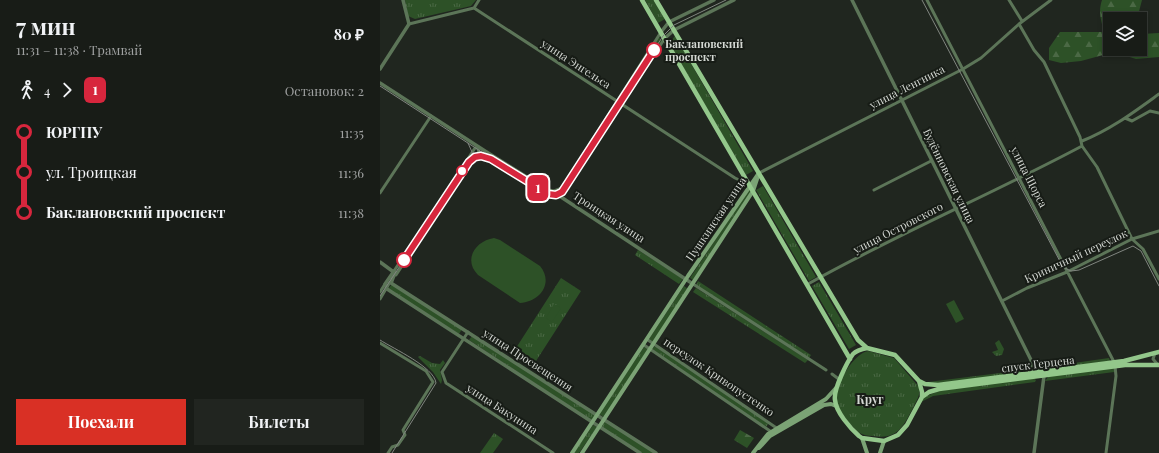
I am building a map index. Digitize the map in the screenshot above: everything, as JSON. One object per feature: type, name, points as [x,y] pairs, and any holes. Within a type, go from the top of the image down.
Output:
[{"type":"main road","points":[[642,0],[808,284],[850,359]]},
{"type":"main road","points":[[656,0],[858,340],[867,348],[895,355],[919,381],[922,389],[922,397],[902,431],[884,441],[862,438]]},
{"type":"main road","name":"Пушкинская улица","points":[[572,453],[750,184],[759,173]]},
{"type":"main road","name":"Пушкинская улица","points":[[582,453],[753,191],[759,173]]},
{"type":"main road","points":[[867,348],[856,352],[850,359],[837,387],[834,398],[836,406],[853,430],[862,438],[867,453]]},
{"type":"main road","name":"спуск Герцена","points":[[922,397],[929,392],[939,390],[1044,376],[1115,364],[1157,353]]},
{"type":"main road","name":"спуск Герцена","points":[[919,381],[925,384],[938,385],[1115,364],[1158,365]]},
{"type":"main road","points":[[753,453],[763,438],[826,399],[837,387]]},
{"type":"main road","points":[[778,429],[824,405],[831,404],[836,406]]},
{"type":"main road","points":[[756,453],[772,433]]},
{"type":"main road","points":[[880,453],[884,441]]},
{"type":"street","points":[[403,0],[409,24]]},
{"type":"street","points":[[380,69],[409,24],[474,8],[479,0]]},
{"type":"street","points":[[546,189],[554,191],[562,188],[661,32],[669,22],[714,0]]},
{"type":"street","points":[[561,197],[622,106],[665,38],[674,30],[734,0]]},
{"type":"street","name":"Будённовская улица","points":[[852,0],[955,209],[1031,360],[1039,372]]},
{"type":"street","name":"улица Щорса","points":[[927,0],[1115,364]]},
{"type":"street","points":[[1010,0],[1034,50],[1044,62],[1082,141],[1082,146],[1097,167],[1132,239],[1143,249],[1159,279]]},
{"type":"street","name":"улица Ленгника","points":[[759,173],[963,69],[981,58],[1020,22],[1051,0]]},
{"type":"street","name":"улица Энгельса","points":[[474,8],[622,106],[735,178],[750,184]]},
{"type":"street","name":"Троицкая улица","points":[[380,83],[476,147],[482,149],[561,197],[826,370]]},
{"type":"street","points":[[1082,141],[1125,118],[1159,94]]},
{"type":"street","points":[[1125,118],[1132,121],[1150,111],[1159,112]]},
{"type":"street","points":[[380,192],[431,116]]},
{"type":"street","name":"улица Островского","points":[[808,284],[955,209],[1020,179],[1082,146]]},
{"type":"street","points":[[395,273],[476,147]]},
{"type":"street","points":[[380,292],[395,273],[474,157],[479,154],[476,147]]},
{"type":"street","points":[[874,190],[931,161]]},
{"type":"street","name":"Криничный переулок","points":[[1002,301],[1028,288],[1067,272],[1132,239],[1159,231]]},
{"type":"street","points":[[380,262],[395,273]]},
{"type":"street","points":[[380,299],[387,289],[388,282]]},
{"type":"street","name":"улица Просвещения","points":[[388,282],[656,453]]},
{"type":"street","name":"улица Просвещения","points":[[387,289],[640,453]]},
{"type":"street","points":[[464,338],[468,332]]},
{"type":"street","name":"улица Бакунина","points":[[464,338],[442,372],[446,383],[553,453]]},
{"type":"street","name":"переулок Кривопустенко","points":[[648,340],[778,429]]},
{"type":"street","points":[[380,343],[429,374],[432,379],[432,385],[403,430],[405,435],[398,445],[392,447],[388,453]]},
{"type":"street","name":"переулок Кривопустенко","points":[[644,345],[772,433]]},
{"type":"street","points":[[1157,353],[1153,359],[1158,365]]},
{"type":"street","name":"Будённовская улица","points":[[1031,360],[1031,374]]},
{"type":"street","points":[[1106,453],[1116,376],[1115,364]]},
{"type":"street","points":[[832,374],[840,380]]},
{"type":"street","points":[[1034,453],[1044,376]]},
{"type":"green space","points":[[405,0],[476,0],[471,6],[415,19],[408,16]]},
{"type":"green space","points":[[645,0],[654,0],[665,19],[658,23]]},
{"type":"green space","points":[[1102,0],[1142,0],[1139,12],[1103,12],[1103,28],[1100,12]]},
{"type":"green space","points":[[1060,32],[1103,32],[1103,55],[1081,61],[1061,63],[1049,60],[1049,48]]},
{"type":"green space","points":[[1159,33],[1159,57],[1136,59],[1127,56],[1147,56],[1147,34]]},
{"type":"green space","points":[[675,36],[753,171],[746,175],[669,43]]},
{"type":"green space","points":[[659,37],[662,41],[624,101],[620,99]]},
{"type":"green space","points":[[617,104],[620,106],[565,190],[562,189]]},
{"type":"green space","points":[[763,186],[816,277],[809,281],[756,190]]},
{"type":"green space","points":[[749,189],[752,191],[693,280],[690,278]]},
{"type":"green space","points":[[494,238],[500,240],[540,266],[544,272],[546,279],[545,285],[543,290],[534,299],[520,303],[478,275],[474,269],[471,257],[473,252],[481,243]]},
{"type":"green space","points":[[638,250],[683,279],[679,284],[635,255]]},
{"type":"green space","points":[[561,278],[581,291],[536,361],[516,348]]},
{"type":"green space","points":[[698,281],[811,355],[809,358],[696,285]]},
{"type":"green space","points":[[819,282],[856,345],[849,349],[812,286]]},
{"type":"green space","points":[[392,284],[462,329],[459,334],[388,289]]},
{"type":"green space","points":[[684,286],[688,289],[653,342],[649,339]]},
{"type":"green space","points":[[696,288],[808,360],[805,363],[693,292]]},
{"type":"green space","points":[[954,300],[964,319],[956,323],[946,304]]},
{"type":"green space","points":[[554,304],[561,308],[552,322],[546,318]]},
{"type":"green space","points":[[472,336],[595,415],[591,420],[469,340]]},
{"type":"green space","points":[[999,340],[1004,349],[1002,355],[996,356],[992,352],[998,350],[995,343]]},
{"type":"green space","points":[[655,346],[769,423],[766,427],[652,349]]},
{"type":"green space","points":[[644,347],[649,349],[604,417],[599,414]]},
{"type":"green space","points":[[868,351],[894,358],[919,387],[918,398],[906,421],[898,431],[888,436],[869,436],[858,432],[845,417],[837,403],[837,392],[846,370],[862,353]]},
{"type":"green space","points":[[420,356],[432,363],[440,364],[443,360],[445,363],[440,370],[442,380],[441,384],[433,372],[418,357]]},
{"type":"green space","points":[[1109,358],[1110,361],[1043,370],[1039,368]]},
{"type":"green space","points":[[1114,368],[1114,372],[1045,381],[1049,376]]},
{"type":"green space","points":[[1024,370],[1024,373],[930,384],[928,382]]},
{"type":"green space","points":[[1033,378],[1036,380],[1035,382],[933,396],[921,402],[924,397],[939,391]]},
{"type":"green space","points":[[605,421],[655,453],[642,453],[601,427]]},
{"type":"green space","points":[[593,425],[597,427],[579,453],[574,453]]},
{"type":"green space","points":[[740,430],[754,438],[747,448],[734,440]]},
{"type":"green space","points":[[494,433],[503,439],[493,453],[480,453]]},
{"type":"tram line","points":[[380,86],[548,195],[556,195],[564,190],[663,36],[674,25],[726,0]]},
{"type":"tram line","points":[[922,0],[1063,267],[1071,271],[1079,270],[1133,246],[1141,251],[1159,286]]},
{"type":"tram line","name":"1","points":[[404,260],[462,171],[475,157],[484,156],[491,159],[548,194],[556,195],[562,192],[654,50]]},
{"type":"tram line","points":[[380,296],[471,159],[472,152],[468,143]]},
{"type":"tram line","points":[[380,340],[421,365],[434,377],[436,383],[392,453]]},
{"type":"place","name":"Баклановский проспект","points":[[654,50]]},
{"type":"district","name":"Круг","points":[[870,400]]}]
